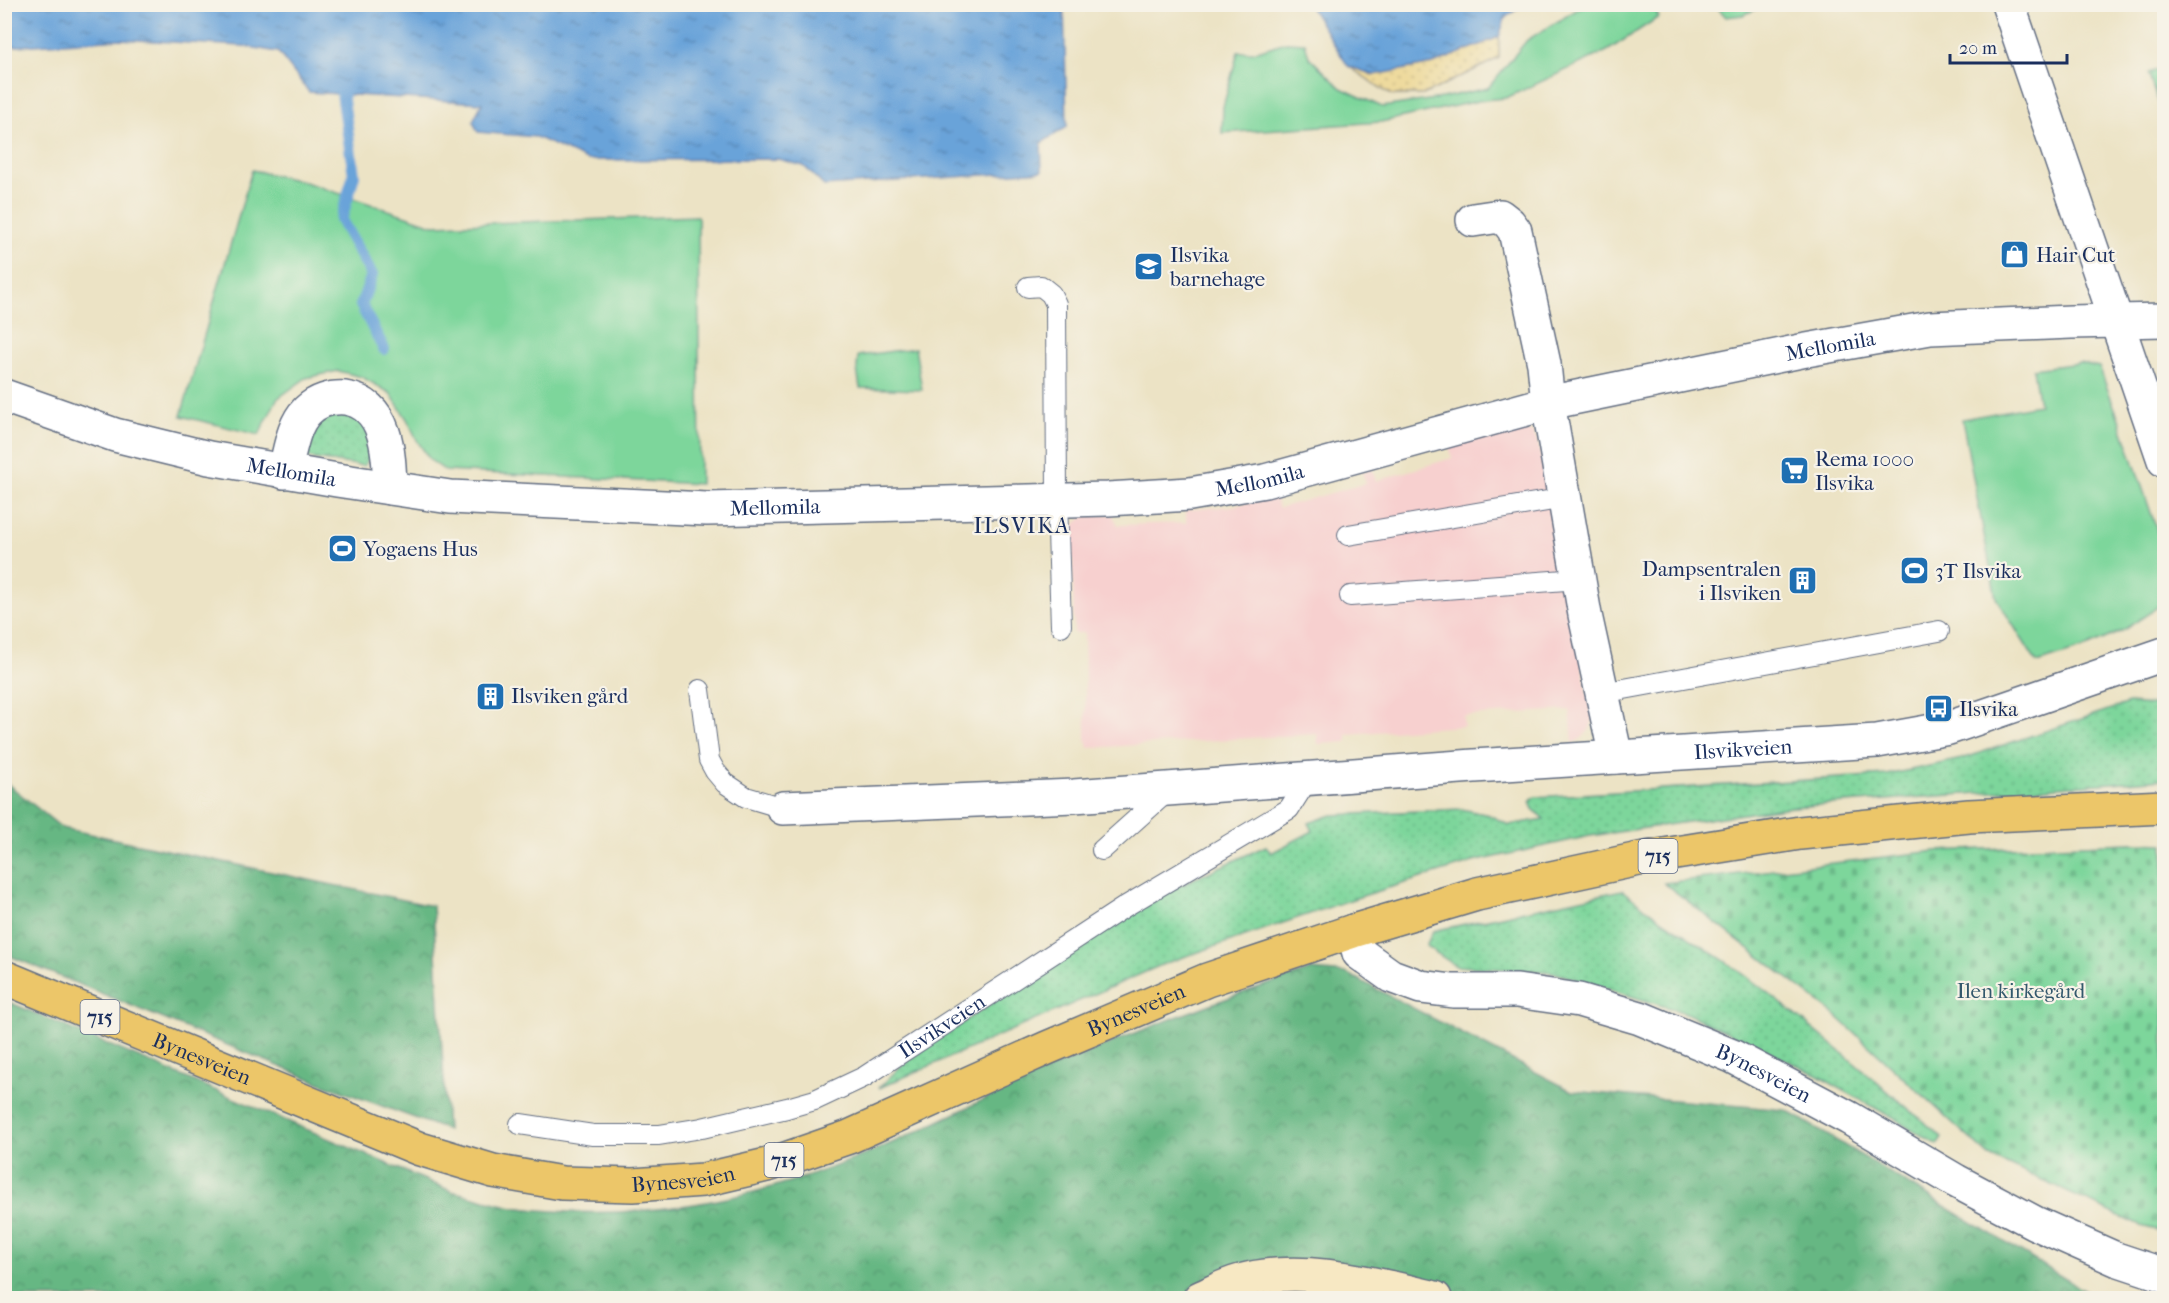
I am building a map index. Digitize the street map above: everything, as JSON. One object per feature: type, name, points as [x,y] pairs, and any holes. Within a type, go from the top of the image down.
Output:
[{"type":"main road","name":"Bynesveien","points":[[4,978],[420,1149],[493,1171],[562,1183],[633,1185],[703,1180],[782,1161],[849,1137],[1047,1048],[1207,980],[1353,931],[1500,889],[1639,859],[1800,833],[1969,816],[2164,807]]},
{"type":"street","points":[[2008,4],[2164,460]]},
{"type":"street","points":[[1473,220],[1500,216],[1515,231],[1544,364],[1548,403],[1579,579],[1616,756]]},
{"type":"street","name":"Mellomila","points":[[4,396],[115,435],[209,458],[284,472],[450,497],[707,509],[1057,500],[1190,494],[1265,481],[1548,403],[1801,351],[1930,328],[2164,321]]},
{"type":"street","points":[[284,472],[297,427],[307,411],[321,401],[335,397],[351,399],[364,404],[383,430],[388,446],[390,488]]},
{"type":"street","name":"Ilsvikveien","points":[[783,808],[1062,796],[1616,756],[1877,741],[1939,729],[2014,706],[2164,654]]},
{"type":"street","name":"Bynesveien","points":[[1353,931],[1359,953],[1391,976],[1421,987],[1453,991],[1517,991],[1579,1000],[1640,1018],[1722,1052],[1849,1118],[1956,1180],[2036,1222],[2116,1259],[2164,1275]]},
{"type":"street","points":[[1200,1299],[1234,1283],[1274,1275],[1320,1276],[1374,1283],[1435,1299]]},
{"type":"lane","points":[[1028,287],[1041,286],[1051,294],[1056,303],[1057,500],[1061,626]]},
{"type":"lane","points":[[1348,535],[1565,498]]},
{"type":"lane","points":[[1350,596],[1579,579]]},
{"type":"lane","points":[[1602,693],[1939,631]]},
{"type":"lane","points":[[700,690],[709,760],[716,771],[725,783],[746,797],[783,808]]},
{"type":"lane","name":"Ilsvikveien","points":[[520,1124],[593,1135],[659,1135],[702,1128],[815,1100],[864,1077],[1126,906],[1289,809],[1308,779]]},
{"type":"lane","points":[[1102,849],[1171,788]]},
{"type":"shaded area","points":[[1515,428],[1533,433],[1538,443],[1593,720],[1589,730],[1582,738],[1573,743],[1570,710],[1463,716],[1464,726],[1347,734],[1347,742],[1318,744],[1317,734],[1088,748],[1084,633],[1074,633],[1072,528],[1078,521],[1086,516],[1112,514],[1118,525],[1186,523],[1186,510],[1233,506],[1275,497],[1279,508],[1366,483],[1362,472],[1372,469],[1376,481],[1452,458],[1449,445]]},
{"type":"green space","points":[[1586,4],[1652,5],[1659,17],[1607,51],[1506,98],[1483,100],[1381,122],[1222,133],[1223,107],[1238,52],[1254,52],[1286,42],[1305,43],[1309,57],[1341,88],[1382,107],[1488,88],[1527,40]]},
{"type":"green space","points":[[1715,5],[1765,5],[1743,15],[1726,17]]},
{"type":"green space","points":[[2164,68],[2164,121],[2148,73]]},
{"type":"green space","points":[[252,170],[305,182],[433,225],[698,216],[700,484],[446,471],[430,460],[390,393],[362,377],[338,371],[306,378],[277,399],[259,435],[181,416]]},
{"type":"green space","points":[[915,348],[922,390],[860,388],[857,369],[858,356]]},
{"type":"green space","points":[[2080,363],[2099,367],[2119,419],[2164,551],[2164,593],[2158,606],[2122,631],[2082,649],[2037,663],[1996,598],[1962,419],[2039,405],[2033,369]]},
{"type":"green space","points":[[346,413],[367,427],[373,452],[364,466],[302,457],[302,444],[322,414]]},
{"type":"green space","points":[[2129,703],[2153,705],[2164,713],[2164,779],[1792,807],[1590,836],[1473,862],[1356,898],[1166,963],[879,1088],[909,1058],[1096,934],[1174,888],[1266,846],[1271,853],[1313,831],[1309,823],[1332,815],[1462,809],[1489,815],[1509,825],[1544,819],[1533,809],[1530,802],[1535,797],[1887,775],[1962,759]]},
{"type":"green space","points":[[4,781],[62,828],[433,906],[447,1130],[325,1085],[5,954]]},
{"type":"green space","name":"Ilen kirkegård","points":[[2131,843],[2164,844],[2164,1232],[2141,1226],[1989,1156],[1834,1014],[1664,883],[1936,851]]},
{"type":"green space","points":[[1622,890],[1652,913],[1731,965],[1796,1015],[1942,1137],[1937,1145],[1809,1071],[1686,1013],[1552,972],[1456,966],[1426,946],[1433,931]]},
{"type":"green space","points":[[1311,970],[1346,973],[1572,1091],[1786,1110],[2097,1298],[5,1298],[4,1000],[451,1191],[513,1207],[604,1212],[650,1210],[695,1204],[784,1184],[827,1170],[892,1143],[1028,1078],[1115,1041]]},
{"type":"sand","points":[[1499,37],[1499,58],[1423,95],[1391,95],[1348,66],[1374,74],[1433,64]]},
{"type":"water","points":[[5,4],[1064,5],[1067,127],[1041,143],[1042,171],[824,186],[804,166],[778,159],[587,160],[536,137],[478,132],[473,121],[482,103],[309,92],[278,52],[243,46],[120,39],[5,47]]},
{"type":"water","points":[[1309,5],[1522,5],[1505,18],[1499,37],[1433,64],[1374,75],[1348,66]]},
{"type":"waterway","points":[[342,93],[354,175],[341,220],[372,275],[361,305],[384,349]]},
{"type":"place","name":"Hair Cut","points":[[2015,255]]},
{"type":"place","name":"Ilsvika barnehage","points":[[1149,267]]},
{"type":"place","name":"Rema 1000 Ilsvika","points":[[1794,471]]},
{"type":"place","name":"Yogaens Hus","points":[[342,549]]},
{"type":"place","name":"3T Ilsvika","points":[[1914,571]]},
{"type":"place","name":"Dampsentralen i Ilsviken","points":[[1802,581]]},
{"type":"place","name":"Ilsviken gård","points":[[490,696]]},
{"type":"place","name":"Ilsvika","points":[[1938,709]]},
{"type":"district","name":"ILSVIKA","points":[[1022,526]]}]
